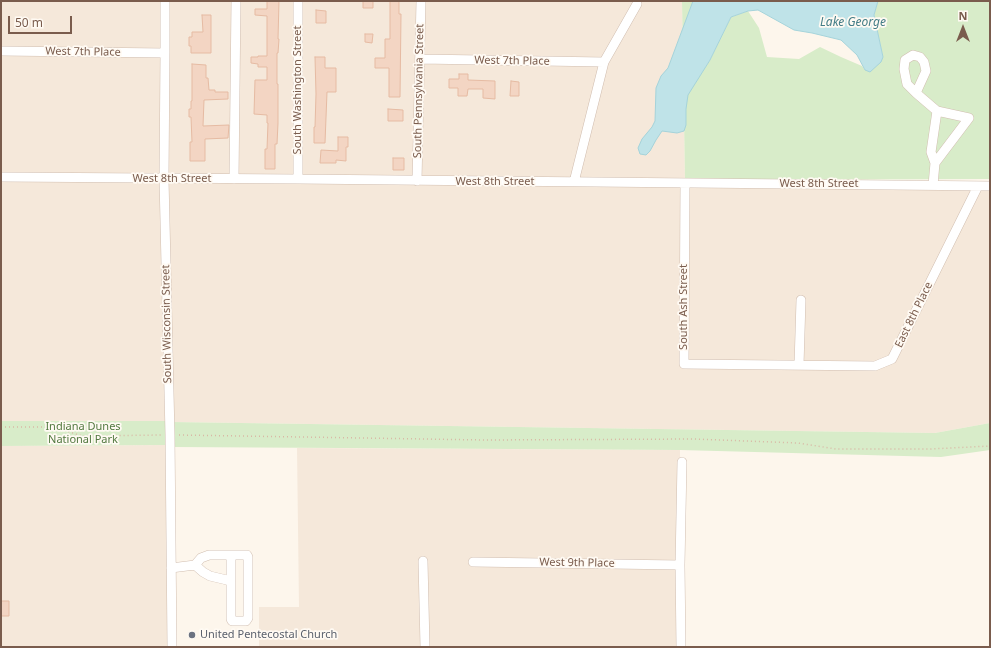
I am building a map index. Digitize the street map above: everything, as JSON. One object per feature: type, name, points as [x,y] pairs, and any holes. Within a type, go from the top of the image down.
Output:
[{"type":"street","name":"South Wisconsin Street","points":[[165,1],[164,179],[170,435],[172,647]]},
{"type":"street","points":[[234,179],[236,1]]},
{"type":"street","name":"South Washington Street","points":[[298,1],[298,179]]},
{"type":"street","name":"South Pennsylvania Street","points":[[418,181],[421,1]]},
{"type":"street","points":[[574,182],[604,62],[638,4]]},
{"type":"street","name":"West 7th Place","points":[[1,51],[165,53]]},
{"type":"street","name":"West 7th Place","points":[[420,59],[604,62]]},
{"type":"street","points":[[916,92],[937,111],[969,118],[935,163]]},
{"type":"street","points":[[934,185],[935,163],[931,152],[937,111]]},
{"type":"street","name":"West 8th Street","points":[[1,177],[990,186]]},
{"type":"street","name":"South Ash Street","points":[[685,183],[684,364],[799,365]]},
{"type":"street","name":"East 8th Place","points":[[799,365],[875,366],[892,359],[978,186]]},
{"type":"street","points":[[799,365],[801,300]]},
{"type":"street","points":[[681,647],[680,565],[682,462]]},
{"type":"street","points":[[196,566],[201,558],[209,555],[247,555],[248,618],[246,621],[232,621],[231,619],[231,556]]},
{"type":"street","points":[[423,561],[426,647]]},
{"type":"street","name":"West 9th Place","points":[[473,562],[680,565]]},
{"type":"street","points":[[171,568],[196,566],[210,576],[231,581]]},
{"type":"path","points":[[1,427],[54,426],[82,436],[170,435],[485,440],[694,439],[798,443],[836,449],[930,449],[990,446]]},
{"type":"shaded area","points":[[1,1],[162,1],[165,421],[1,421]]},
{"type":"shaded area","points":[[166,1],[682,1],[685,180],[166,175]]},
{"type":"shaded area","points":[[166,181],[990,188],[990,423],[935,433],[171,422]]},
{"type":"shaded area","points":[[170,435],[172,647],[1,647],[1,446],[165,445]]},
{"type":"shaded area","points":[[297,448],[680,450],[681,647],[259,647],[259,607],[299,607]]},
{"type":"green space","points":[[682,1],[693,1],[693,85],[710,60],[731,17],[748,11],[759,28],[767,57],[799,59],[820,47],[862,66],[865,70],[883,57],[874,15],[878,1],[990,1],[990,179],[685,180]]},
{"type":"green space","name":"Indiana Dunes National Park","points":[[1,421],[165,421],[165,445],[1,446]]},
{"type":"green space","points":[[171,422],[935,433],[990,423],[990,450],[941,457],[680,450],[172,447]]},
{"type":"water","name":"Lake George","points":[[693,1],[878,1],[874,15],[883,57],[881,62],[870,72],[865,70],[857,55],[841,40],[794,30],[758,10],[748,11],[731,17],[710,60],[688,95],[686,125],[684,131],[677,133],[662,131],[650,151],[646,155],[640,154],[638,148],[642,139],[655,121],[656,88],[661,76],[668,68]]},
{"type":"building","points":[[267,1],[279,1],[279,39],[277,53],[278,123],[277,144],[275,144],[275,169],[265,169],[265,149],[267,149],[268,123],[267,115],[254,114],[255,80],[267,80],[267,67],[258,67],[258,64],[251,63],[251,57],[267,56],[267,16],[255,15],[255,9],[267,9]]},
{"type":"building","points":[[363,1],[373,1],[373,8],[363,8]]},
{"type":"building","points":[[390,1],[399,1],[399,14],[401,14],[400,97],[389,97],[389,68],[375,68],[375,58],[385,58],[385,39],[390,39]]},
{"type":"building","points":[[316,10],[326,11],[326,23],[316,23]]},
{"type":"building","points":[[202,15],[211,15],[211,53],[191,53],[189,37],[192,37],[192,32],[203,32]]},
{"type":"building","points":[[365,34],[373,34],[372,43],[365,42]]},
{"type":"building","points":[[315,57],[325,57],[325,68],[336,68],[336,92],[327,92],[325,143],[314,143],[316,94]]},
{"type":"building","points":[[192,64],[206,65],[206,78],[208,78],[209,90],[215,90],[215,92],[228,92],[228,99],[204,100],[203,126],[229,125],[228,138],[205,139],[205,161],[190,161],[190,142],[192,142],[191,117],[189,117],[189,109],[191,109],[192,101]]},
{"type":"building","points":[[459,74],[468,74],[468,80],[495,81],[495,99],[483,98],[483,89],[468,89],[467,96],[458,96],[458,88],[449,88],[449,79],[459,79]]},
{"type":"building","points":[[511,81],[519,82],[519,96],[510,96]]},
{"type":"building","points":[[388,109],[403,110],[403,121],[388,121]]},
{"type":"building","points":[[338,137],[348,137],[346,161],[336,160],[336,163],[320,163],[321,150],[338,151]]},
{"type":"building","points":[[393,158],[404,158],[404,170],[393,170]]},
{"type":"building","points":[[1,601],[9,601],[9,616],[1,616]]},
{"type":"place","name":"United Pentecostal Church","points":[[192,635]]}]
